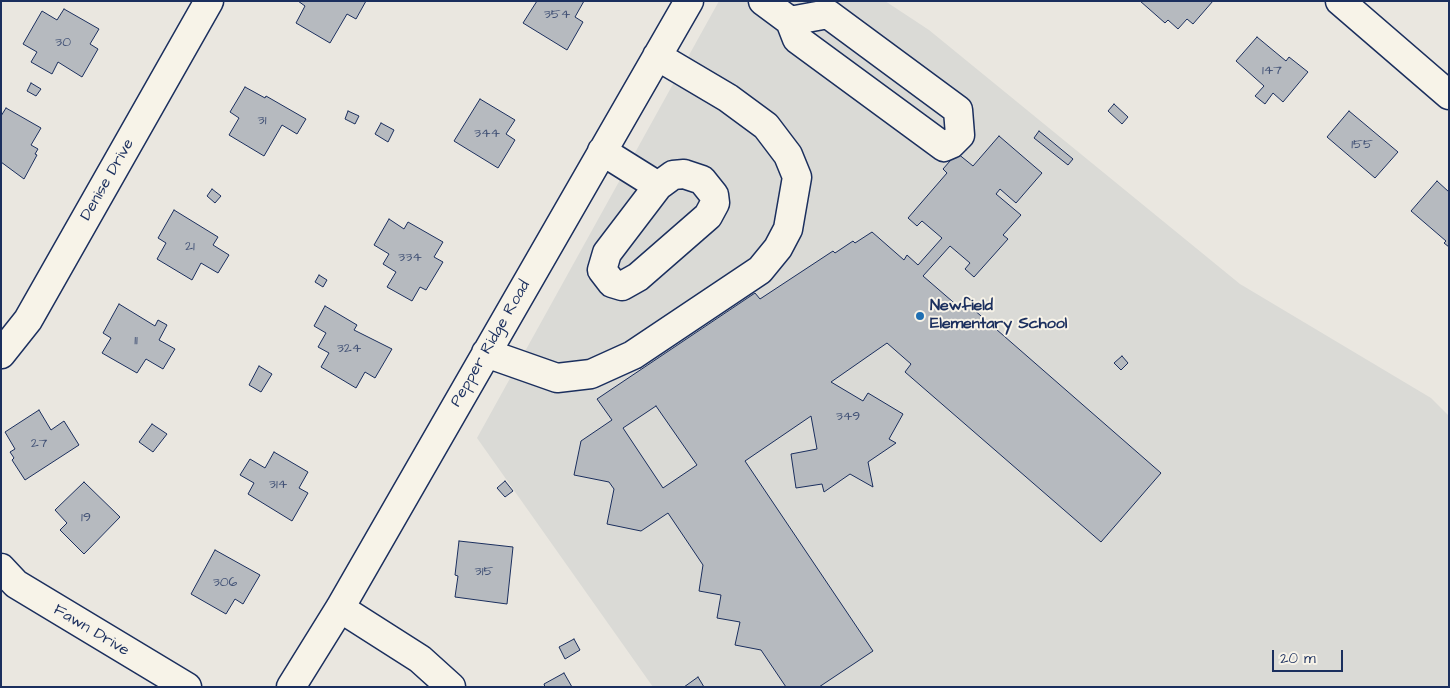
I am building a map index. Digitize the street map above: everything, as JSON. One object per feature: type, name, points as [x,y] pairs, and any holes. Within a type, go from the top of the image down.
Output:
[{"type":"street","name":"Denise Drive","points":[[1,354],[28,320],[209,1]]},
{"type":"street","name":"Pepper Ridge Road","points":[[291,687],[340,608],[689,1]]},
{"type":"street","points":[[762,1],[790,21],[797,38],[944,147],[951,144],[960,134],[958,110],[828,14],[790,21]]},
{"type":"street","points":[[1340,1],[1449,95]]},
{"type":"street","points":[[486,353],[558,378],[591,374],[633,355],[760,270],[778,248],[788,229],[797,177],[788,155],[766,126],[728,98],[657,56]]},
{"type":"street","points":[[602,151],[658,186]]},
{"type":"street","name":"Fawn Drive","points":[[1,568],[16,584],[31,594],[187,687]]},
{"type":"street","points":[[340,608],[420,659],[451,687]]},
{"type":"shaded area","name":"Newfield Elementary School","points":[[719,1],[885,1],[929,30],[1240,284],[1431,398],[1449,416],[1449,687],[653,687],[477,438]]},
{"type":"building","points":[[298,1],[366,1],[356,19],[347,14],[330,43],[296,23],[305,6]]},
{"type":"building","points":[[537,1],[584,1],[575,17],[583,22],[567,50],[523,23]]},
{"type":"building","points":[[1140,1],[1213,1],[1193,24],[1187,19],[1178,29],[1168,20],[1165,23]]},
{"type":"building","points":[[64,9],[99,29],[90,44],[98,49],[82,77],[58,62],[52,74],[31,62],[37,52],[23,44],[42,11],[57,20]]},
{"type":"building","points":[[1257,37],[1286,61],[1289,57],[1308,72],[1283,102],[1273,93],[1265,104],[1255,96],[1264,86],[1236,61]]},
{"type":"building","points":[[31,83],[41,89],[36,96],[27,91]]},
{"type":"building","points":[[245,87],[265,98],[266,96],[306,119],[297,134],[282,125],[264,156],[229,135],[239,118],[230,112]]},
{"type":"building","points":[[480,99],[515,120],[506,134],[515,140],[498,168],[454,141]]},
{"type":"building","points":[[1114,104],[1128,117],[1122,124],[1108,111]]},
{"type":"building","points":[[6,108],[41,128],[31,145],[38,149],[35,154],[37,155],[24,179],[1,162],[1,116]]},
{"type":"building","points":[[348,111],[359,116],[355,124],[345,119]]},
{"type":"building","points":[[1349,111],[1398,152],[1375,178],[1327,137]]},
{"type":"building","points":[[381,123],[394,130],[388,142],[375,134]]},
{"type":"building","points":[[1039,131],[1073,159],[1068,165],[1034,138]]},
{"type":"building","points":[[999,136],[1042,173],[1016,203],[1000,189],[996,194],[1021,215],[1003,235],[1008,239],[974,277],[965,269],[970,263],[950,246],[923,276],[960,308],[965,302],[1161,473],[1101,542],[905,372],[911,364],[887,343],[831,382],[863,401],[868,393],[903,414],[889,439],[896,443],[868,462],[873,487],[850,474],[824,492],[822,484],[796,488],[791,454],[817,449],[811,416],[745,461],[873,651],[819,687],[786,687],[761,650],[735,645],[740,622],[717,618],[721,595],[699,591],[703,565],[668,513],[641,531],[607,524],[614,489],[609,482],[574,475],[581,441],[612,420],[597,399],[755,293],[760,299],[833,251],[835,253],[853,241],[855,243],[872,232],[904,260],[907,255],[918,265],[942,238],[922,221],[917,226],[908,218],[947,173],[943,169],[957,153],[973,166]],"holes":[[[656,406],[697,465],[663,488],[623,428]]]},
{"type":"building","points":[[1437,181],[1449,192],[1449,247],[1444,243],[1446,241],[1411,211]]},
{"type":"building","points":[[212,189],[221,196],[215,203],[207,196]]},
{"type":"building","points":[[174,210],[218,237],[213,245],[229,255],[218,273],[201,263],[192,280],[157,259],[166,243],[158,238]]},
{"type":"building","points":[[389,219],[404,229],[408,222],[443,242],[434,257],[443,262],[426,290],[420,287],[412,301],[387,287],[396,272],[383,264],[389,254],[374,245]]},
{"type":"building","points":[[319,275],[327,280],[323,287],[315,282]]},
{"type":"building","points":[[119,304],[155,326],[158,320],[167,325],[159,340],[175,349],[163,369],[146,359],[137,373],[102,353],[111,338],[103,333]]},
{"type":"building","points":[[325,306],[357,325],[354,330],[392,349],[375,378],[365,372],[356,388],[321,367],[329,353],[318,347],[326,333],[314,326]]},
{"type":"building","points":[[1122,356],[1128,363],[1121,370],[1114,363]]},
{"type":"building","points":[[259,366],[272,374],[261,392],[249,385]]},
{"type":"building","points":[[39,410],[51,430],[64,421],[79,445],[25,480],[12,460],[14,458],[10,452],[15,449],[5,432]]},
{"type":"building","points":[[152,424],[167,434],[153,452],[139,442]]},
{"type":"building","points":[[274,452],[308,472],[299,488],[308,493],[292,521],[248,494],[254,483],[240,475],[250,459],[265,468]]},
{"type":"building","points":[[505,481],[513,491],[505,497],[497,488]]},
{"type":"building","points":[[84,482],[120,517],[84,554],[60,530],[67,523],[55,510]]},
{"type":"building","points":[[459,541],[513,547],[507,604],[455,597],[458,576],[455,575]]},
{"type":"building","points":[[215,550],[260,575],[243,604],[235,599],[226,614],[191,594]]},
{"type":"building","points":[[574,639],[580,650],[565,659],[559,647]]},
{"type":"building","points":[[564,673],[572,687],[545,687],[544,684]]},
{"type":"building","points":[[698,677],[704,687],[684,687]]},
{"type":"place","name":"Newfield Elementary School","points":[[920,316]]}]
